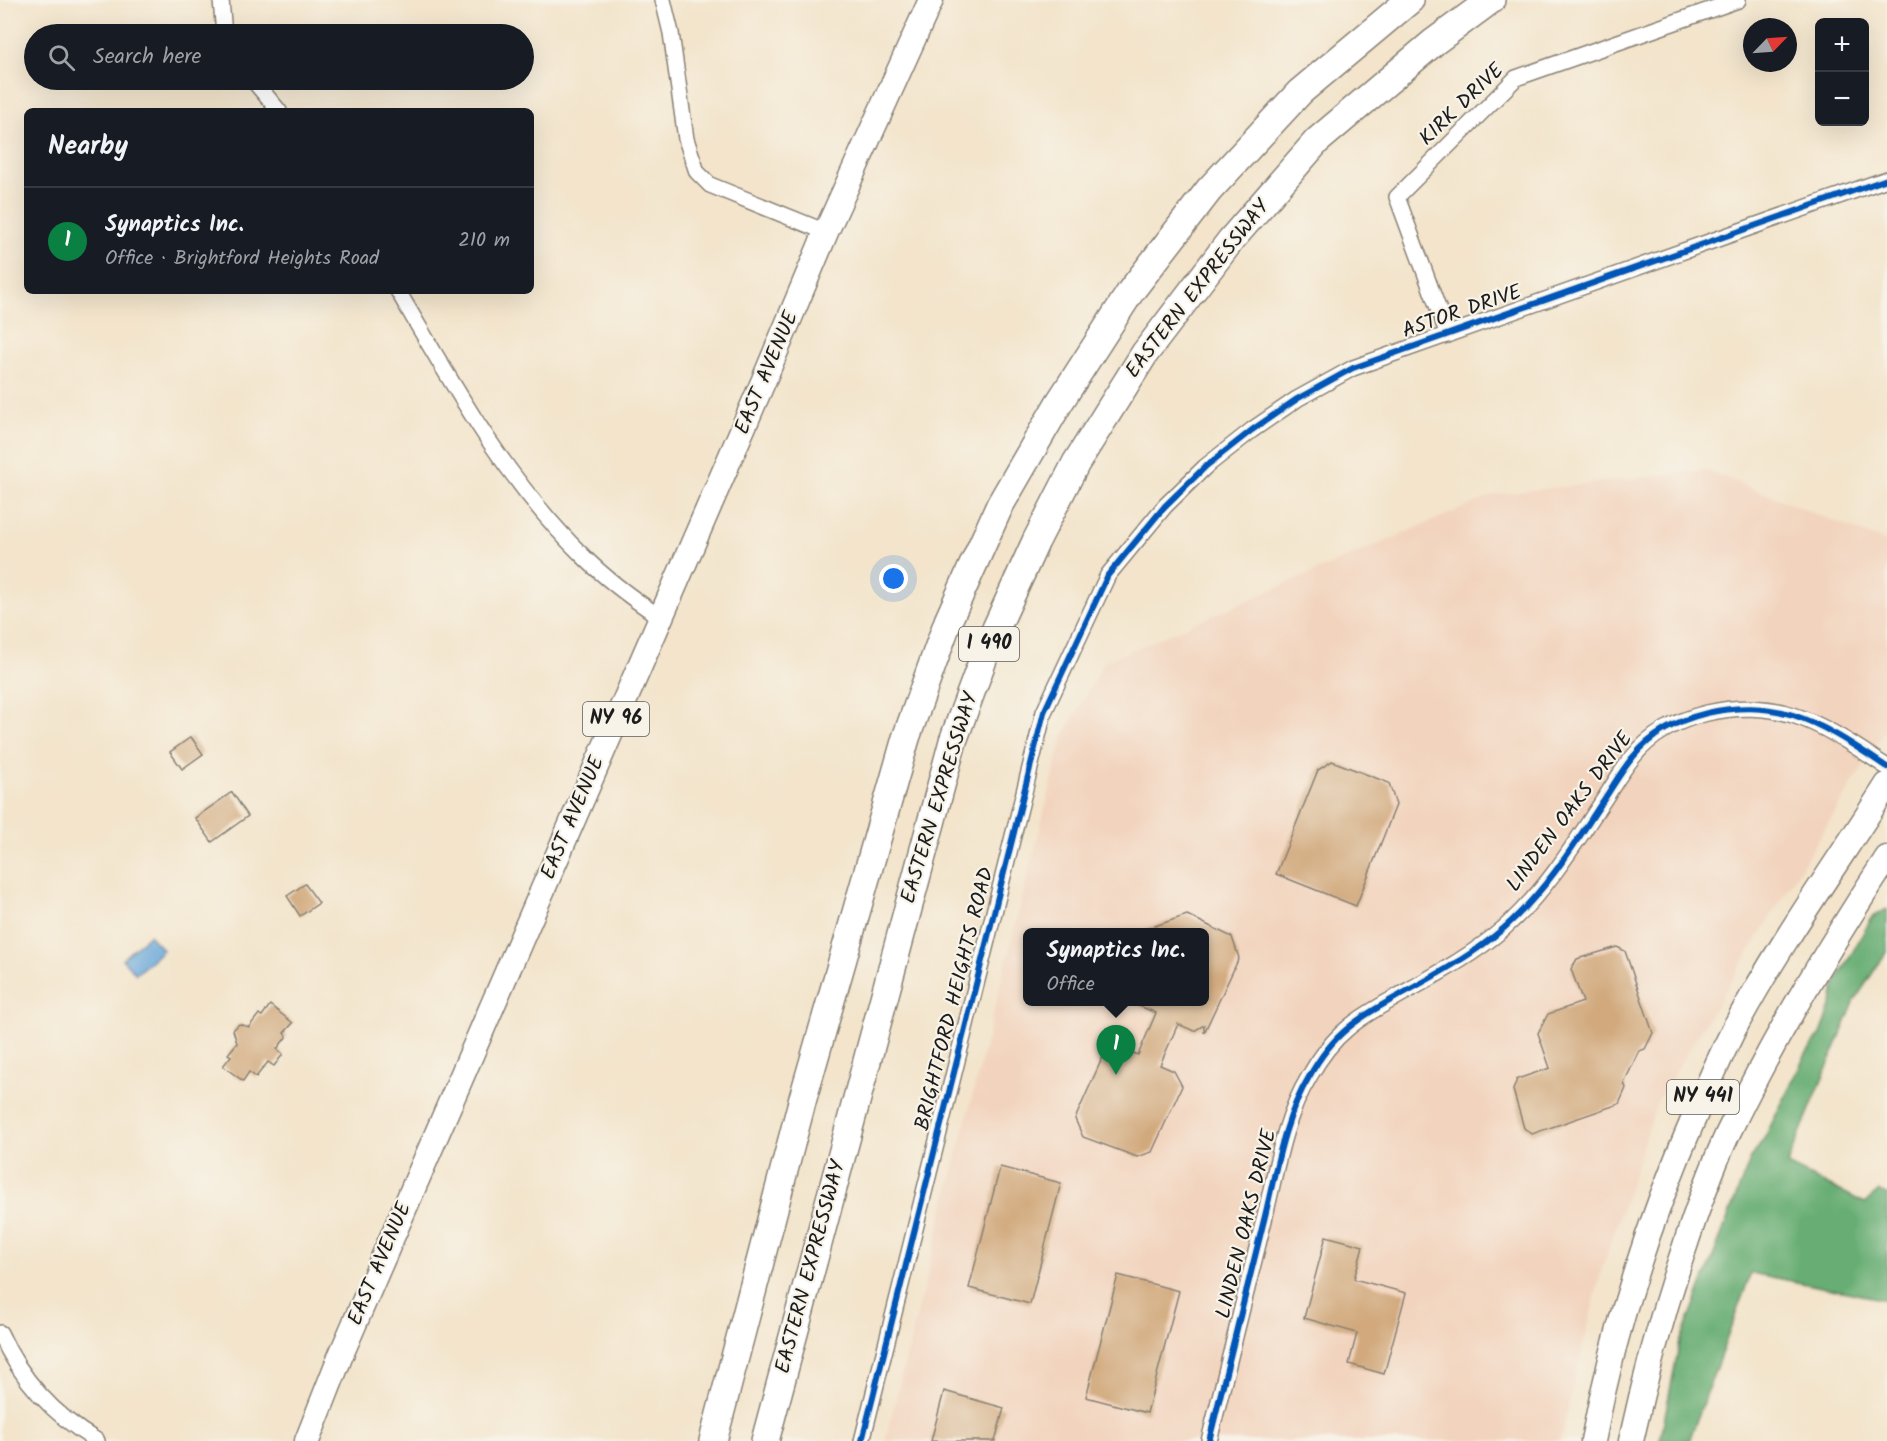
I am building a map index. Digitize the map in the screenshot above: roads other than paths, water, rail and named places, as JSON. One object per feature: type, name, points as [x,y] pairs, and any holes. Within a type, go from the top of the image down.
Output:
[{"type":"highway","name":"I 490","points":[[713,1441],[803,1098],[906,738],[948,621],[1000,505],[1059,403],[1131,291],[1209,190],[1300,92],[1410,0]]},
{"type":"highway","name":"EASTERN EXPRESSWAY","points":[[765,1441],[953,741],[988,646],[1036,541],[1076,463],[1145,352],[1232,240],[1317,141],[1434,42],[1491,0]]},
{"type":"main road","name":"EAST AVENUE","points":[[307,1441],[340,1357],[826,232],[931,0]]},
{"type":"main road","name":"NY 441","points":[[1593,1441],[1620,1328],[1648,1234],[1678,1154],[1708,1085],[1735,1028],[1771,963],[1887,785]]},
{"type":"main road","name":"NY 441","points":[[1631,1441],[1659,1327],[1702,1195],[1728,1134],[1785,1021],[1841,928],[1887,858]]},
{"type":"street","points":[[221,0],[223,24]]},
{"type":"street","points":[[663,0],[671,33],[686,140],[697,172],[710,185],[826,232]]},
{"type":"street","name":"KIRK DRIVE","points":[[1448,335],[1397,197],[1516,78],[1738,0]]},
{"type":"street","points":[[261,90],[276,108]]},
{"type":"street","name":"ASTOR DRIVE","points":[[1108,575],[1165,506],[1205,467],[1252,430],[1297,399],[1353,368],[1887,179]]},
{"type":"street","points":[[400,294],[499,456],[541,511],[584,557],[624,593],[660,617]]},
{"type":"street","name":"BRIGHTFORD HEIGHTS ROAD","points":[[862,1441],[1044,712],[1108,575]]},
{"type":"street","name":"LINDEN OAKS DRIVE","points":[[1209,1441],[1286,1131],[1308,1078],[1324,1053],[1347,1029],[1374,1010],[1489,941],[1507,925],[1543,887],[1559,866],[1634,754],[1658,733],[1682,720],[1714,712],[1741,709],[1765,710],[1792,715],[1821,727],[1887,767]]},
{"type":"street","points":[[1,1338],[38,1394],[60,1415],[97,1441]]},
{"type":"water","points":[[149,935],[163,950],[136,974],[122,959]]},
{"type":"place","name":"Synaptics Inc.","points":[[1116,1075]]}]
